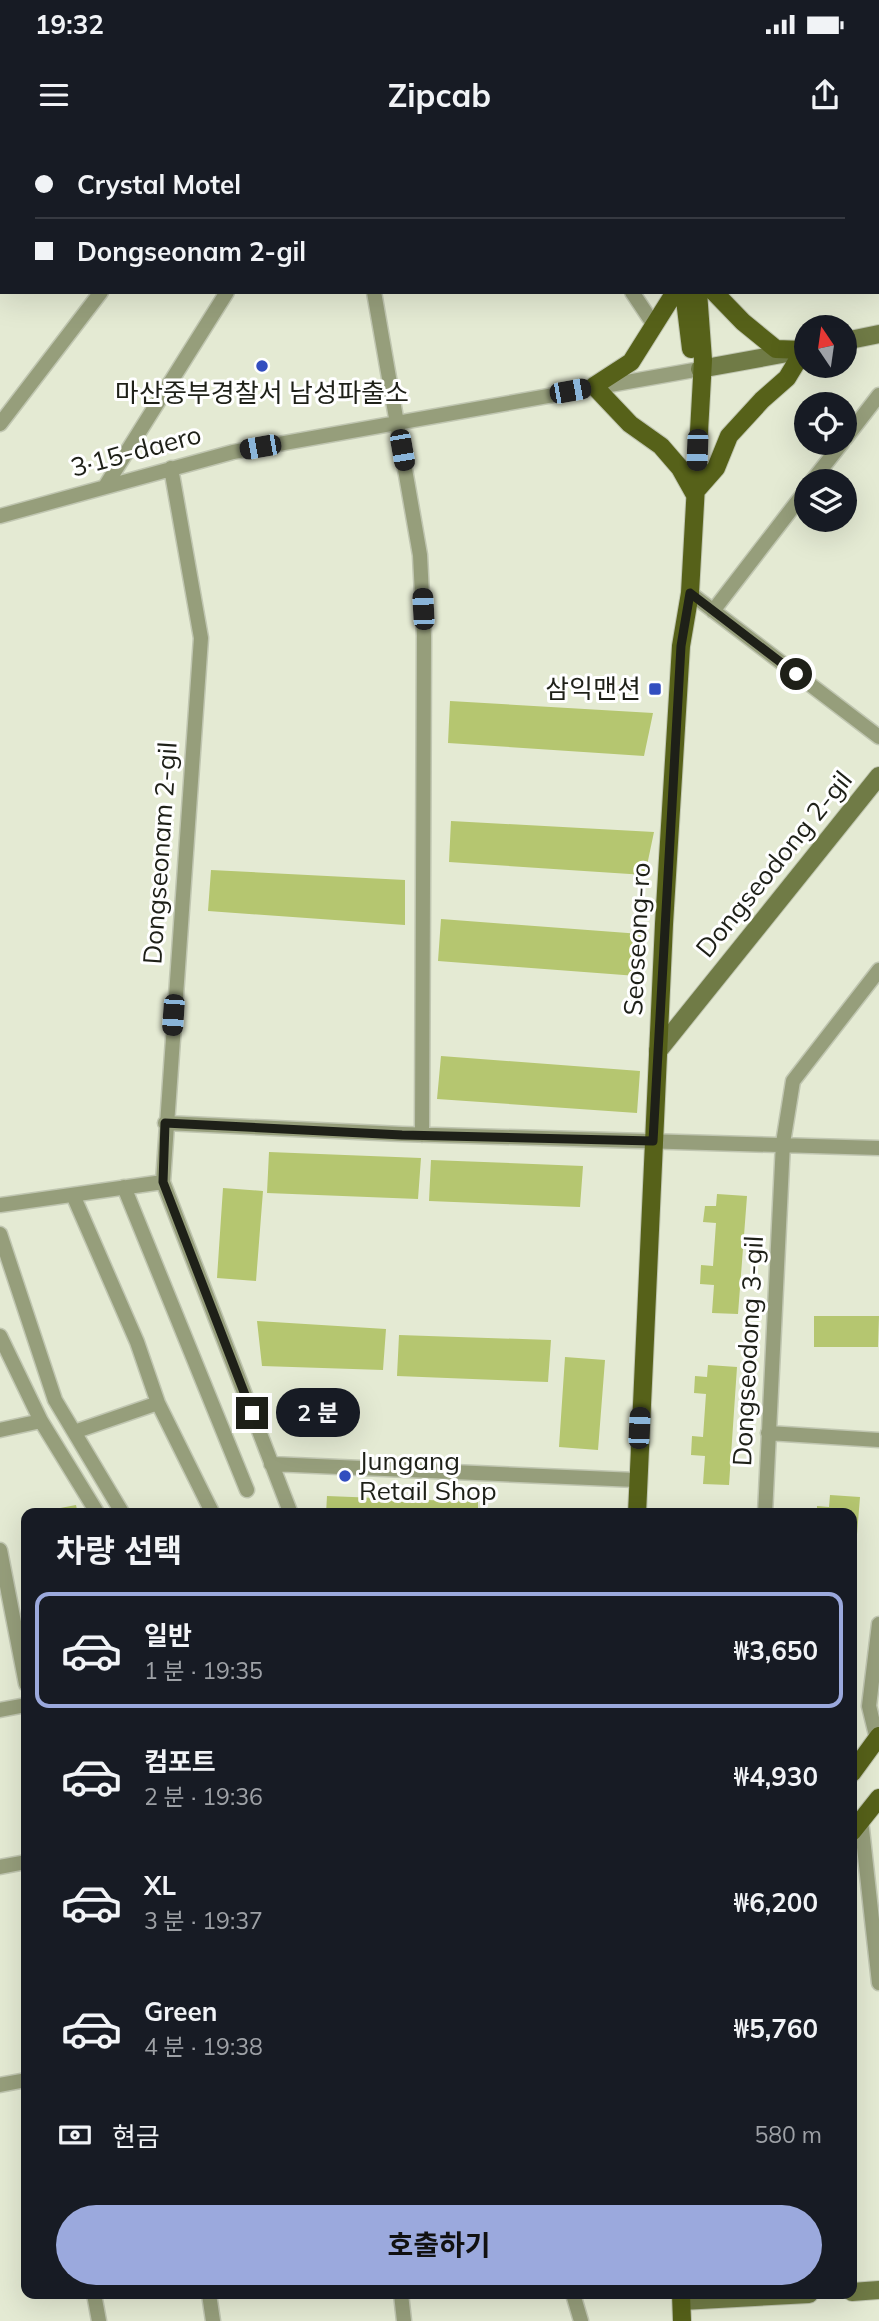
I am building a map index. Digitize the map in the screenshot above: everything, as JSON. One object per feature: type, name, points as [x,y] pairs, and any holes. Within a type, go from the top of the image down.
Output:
[{"type":"main road","points":[[674,294],[631,362],[594,386],[630,424],[661,446],[680,468],[694,493],[716,467],[729,436],[762,400],[787,378],[794,367]]},
{"type":"main road","points":[[684,294],[692,363],[700,369],[794,351]]},
{"type":"main road","points":[[698,294],[700,369]]},
{"type":"main road","points":[[716,294],[776,349],[794,349]]},
{"type":"main road","points":[[858,338],[879,334]]},
{"type":"main road","name":"Seoseong-ro","points":[[637,1508],[653,1141],[681,646],[690,593],[700,369]]},
{"type":"main road","name":"Dongseodong 2-gil","points":[[658,1051],[879,776]]},
{"type":"main road","points":[[857,1766],[878,1738]]},
{"type":"main road","points":[[857,1826],[879,1798]]},
{"type":"main road","points":[[857,2292],[879,2290]]},
{"type":"main road","points":[[681,2299],[682,2321]]},
{"type":"street","points":[[0,424],[99,294]]},
{"type":"street","points":[[106,485],[226,294]]},
{"type":"street","points":[[374,294],[420,555],[424,636],[422,1135]]},
{"type":"street","points":[[633,294],[654,325]]},
{"type":"street","name":"3·15-daero","points":[[0,516],[233,452],[700,369]]},
{"type":"street","points":[[857,423],[879,395]]},
{"type":"street","points":[[821,469],[833,455]]},
{"type":"street","name":"Dongseonam 2-gil","points":[[170,468],[201,638],[165,1123],[163,1182],[289,1508]]},
{"type":"street","points":[[713,611],[794,505]]},
{"type":"street","points":[[690,593],[879,737]]},
{"type":"street","points":[[783,1143],[793,1081],[879,970]]},
{"type":"street","points":[[165,1123],[422,1135],[783,1143],[879,1148]]},
{"type":"street","name":"Dongseodong 3-gil","points":[[765,1508],[783,1143]]},
{"type":"street","points":[[0,1205],[163,1182]]},
{"type":"street","points":[[124,1187],[247,1490]]},
{"type":"street","points":[[73,1195],[137,1342],[158,1403],[210,1508]]},
{"type":"street","points":[[0,1234],[55,1400],[119,1508]]},
{"type":"street","points":[[0,1336],[41,1422],[94,1508]]},
{"type":"street","points":[[74,1432],[158,1403]]},
{"type":"street","points":[[0,1430],[41,1422]]},
{"type":"street","points":[[768,1433],[879,1440]]},
{"type":"street","points":[[271,1464],[636,1480]]},
{"type":"street","points":[[0,1550],[21,1658]]},
{"type":"street","points":[[878,1738],[869,1706],[879,1624]]},
{"type":"street","points":[[0,1710],[21,1706]]},
{"type":"street","points":[[857,1707],[869,1706]]},
{"type":"street","points":[[857,1826],[879,1983]]},
{"type":"street","points":[[0,1867],[21,1864]]},
{"type":"street","points":[[0,2085],[21,2081]]},
{"type":"street","points":[[95,2299],[99,2321]]},
{"type":"street","points":[[210,2299],[213,2321]]},
{"type":"street","points":[[402,2299],[404,2321]]},
{"type":"street","points":[[574,2299],[581,2321]]},
{"type":"building","points":[[450,701],[653,713],[644,756],[448,743]]},
{"type":"building","points":[[451,821],[654,832],[645,875],[449,862]]},
{"type":"building","points":[[211,870],[405,880],[405,925],[208,911]]},
{"type":"building","points":[[441,919],[641,934],[637,976],[438,961]]},
{"type":"building","points":[[441,1056],[640,1071],[637,1113],[437,1099]]},
{"type":"building","points":[[269,1152],[421,1158],[418,1199],[267,1193]]},
{"type":"building","points":[[431,1160],[583,1166],[580,1207],[429,1201]]},
{"type":"building","points":[[223,1188],[263,1191],[256,1281],[217,1278]]},
{"type":"building","points":[[717,1194],[747,1196],[738,1314],[712,1313],[714,1285],[700,1284],[701,1265],[713,1266],[716,1223],[703,1222],[705,1206],[716,1206]]},
{"type":"building","points":[[814,1316],[879,1316],[878,1347],[814,1347]]},
{"type":"building","points":[[257,1321],[386,1329],[383,1370],[262,1366]]},
{"type":"building","points":[[399,1335],[551,1340],[548,1382],[397,1376]]},
{"type":"building","points":[[565,1357],[605,1360],[598,1450],[559,1447]]},
{"type":"building","points":[[708,1365],[737,1367],[729,1485],[703,1484],[705,1456],[691,1455],[692,1436],[703,1437],[706,1394],[694,1393],[695,1376],[707,1377]]},
{"type":"building","points":[[830,1495],[860,1497],[857,1534],[857,1508],[817,1508],[817,1506],[829,1507]]},
{"type":"building","points":[[327,1496],[478,1502],[478,1508],[326,1508]]},
{"type":"place","name":"마산중부경찰서 남성파출소","points":[[262,366]]},
{"type":"place","name":"삼익맨션","points":[[655,689]]},
{"type":"place","name":"Jungang Retail Shop","points":[[345,1476]]},
{"type":"route","points":[[252,1413],[163,1182],[165,1123],[402,1135],[653,1141],[681,646],[690,593],[796,674]]}]
